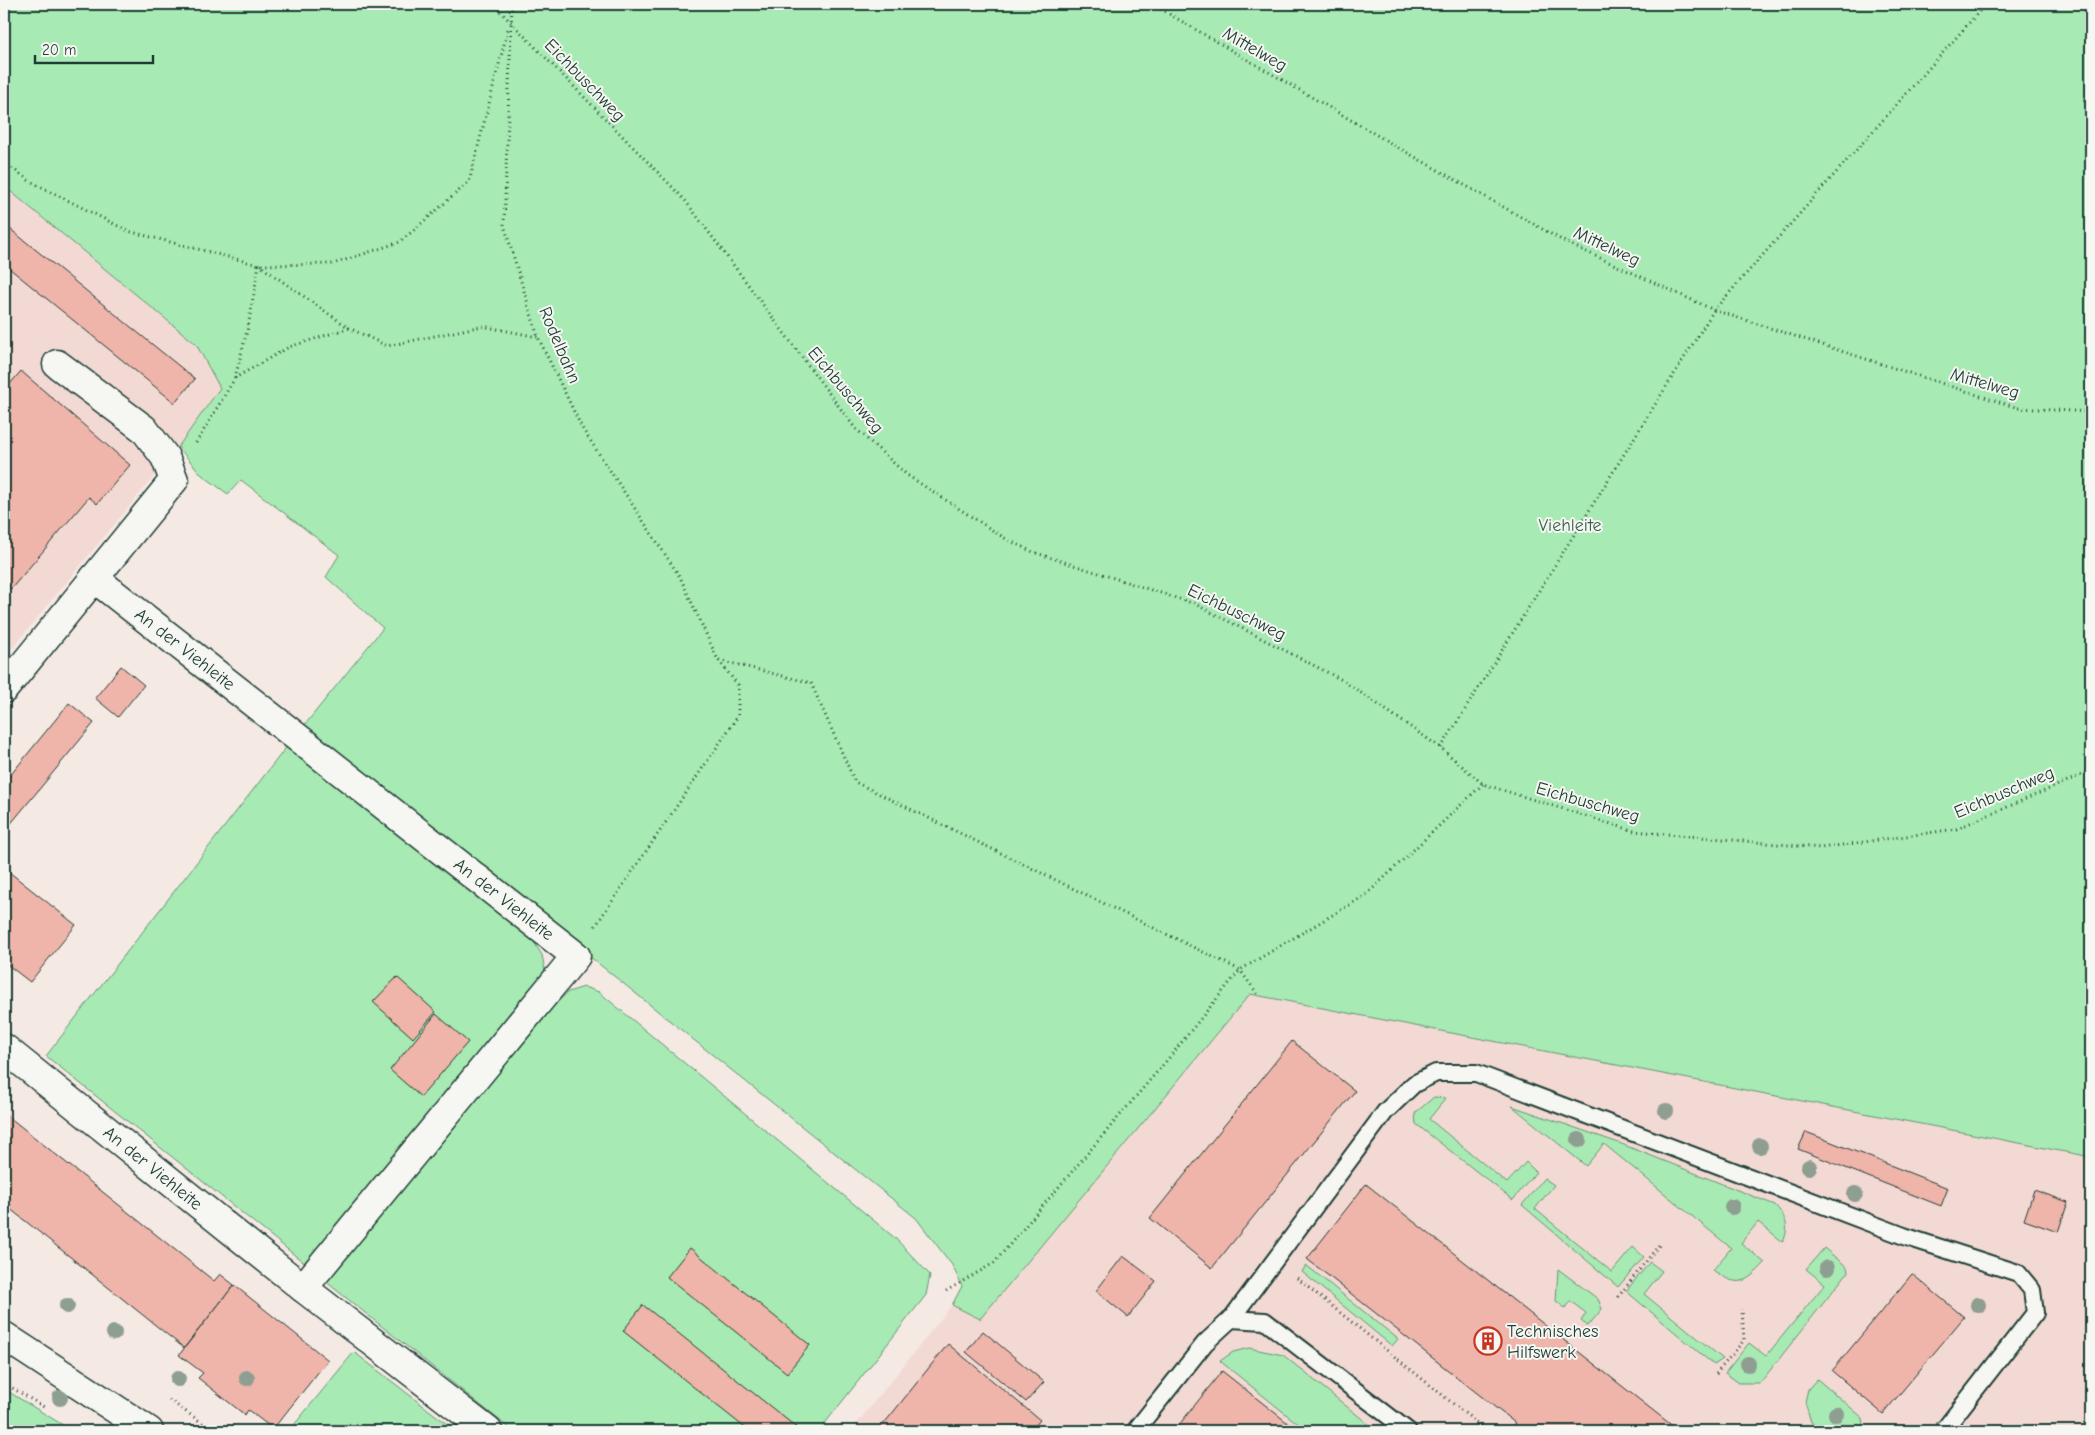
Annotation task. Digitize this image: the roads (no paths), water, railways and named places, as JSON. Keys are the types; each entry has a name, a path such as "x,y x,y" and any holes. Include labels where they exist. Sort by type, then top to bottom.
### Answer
{"street":[{"path":"4,690 174,480 165,457 144,429 57,364"},
{"name":"An der Viehleite","path":"94,578 576,956 303,1288"},
{"name":"An der Viehleite","path":"4,1048 303,1288 488,1431"},
{"path":"4,1336 149,1431"}],"lane":[{"path":"1135,1431 1205,1342 1231,1319 1385,1112 1414,1084 1436,1073 1476,1073 1904,1236 2018,1273 2032,1290 2035,1313 1943,1431"},
{"path":"1231,1319 1265,1321 1408,1431"}],"place":[{"name":"Technisches Hilfswerk","path":"1488,1341"}],"park label":[{"name":"Viehleite","path":"1570,525"}]}
